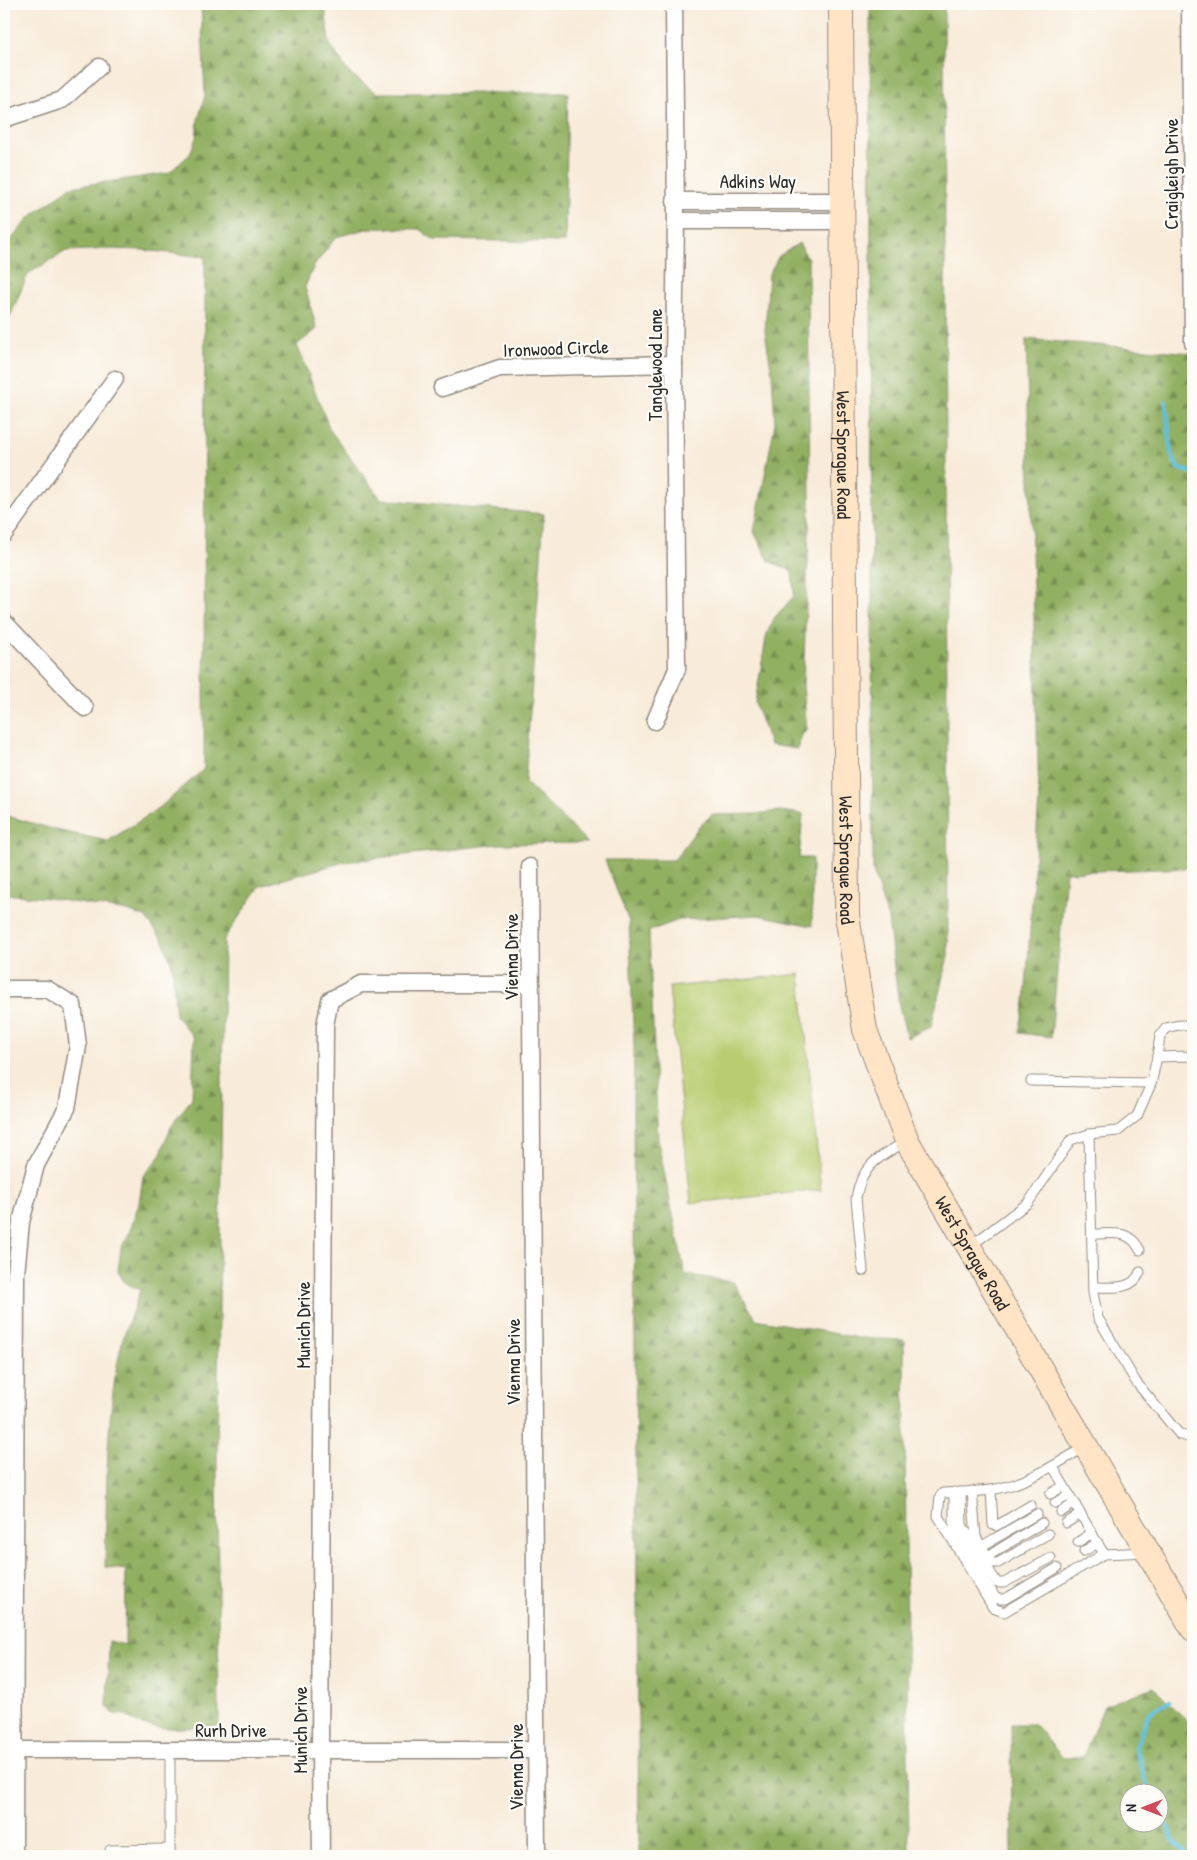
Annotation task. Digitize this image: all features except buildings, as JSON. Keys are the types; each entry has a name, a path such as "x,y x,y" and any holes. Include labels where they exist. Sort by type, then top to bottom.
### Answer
{"street":[{"name":"Tanglewood Lane","path":"655,721 677,669 674,364 676,201 674,4"},
{"name":"West Sprague Road","path":"841,4 847,915 865,1030 907,1141 1193,1629"},
{"name":"Craigleigh Drive","path":"1190,4 1193,343"},
{"path":"4,119 62,100 99,67"},
{"name":"Adkins Way","path":"676,201 842,211"},
{"path":"676,221 842,211"},
{"name":"Ironwood Circle","path":"442,388 500,368 674,364"},
{"path":"4,534 115,379"},
{"path":"4,622 85,708"},
{"name":"Vienna Drive","path":"530,867 537,1856"},
{"name":"Munich Drive","path":"321,1856 320,1750 325,1026 330,1000 361,984 531,984"},
{"path":"4,989 47,989 73,1005 78,1046 67,1108 36,1165 21,1222 16,1274 10,1517 9,1689 16,1750 14,1856"},
{"name":"Rurh Drive","path":"16,1750 536,1750"}],"lane":[{"path":"969,1247 1028,1203 1071,1140 1089,1134 1118,1131 1137,1116 1152,1083 1160,1036 1166,1028 1182,1024 1193,1029"},
{"path":"1157,1057 1193,1056"},
{"path":"1031,1081 1152,1083"},
{"path":"1089,1134 1093,1293 1098,1318 1136,1382 1180,1435 1193,1438"},
{"path":"863,1271 856,1198 858,1186 862,1176 878,1157 907,1141"},
{"path":"1092,1234 1123,1234 1134,1240 1140,1250"},
{"path":"1093,1287 1121,1287 1131,1284 1138,1279 1140,1272"},
{"path":"1086,1446 1054,1467 1014,1485 990,1490 943,1493 940,1496 938,1516 993,1608 1004,1612 1104,1554 1148,1552"},
{"path":"1054,1467 1104,1554"},
{"path":"1050,1494 1064,1486"},
{"path":"990,1490 993,1525 996,1526 1031,1505"},
{"path":"972,1491 976,1536 992,1563 998,1563 1048,1534"},
{"path":"958,1492 962,1525 997,1583 1004,1583 1052,1558"},
{"path":"958,1492 954,1526 996,1599 1005,1599 1058,1568"},
{"path":"1055,1503 1070,1495"},
{"path":"1061,1512 1075,1504"},
{"path":"982,1546 1037,1514"},
{"path":"1066,1523 1081,1514"},
{"path":"988,1556 1042,1523"},
{"path":"1078,1542 1092,1533"},
{"path":"1084,1551 1098,1543"},
{"path":"110,1856 110,1850 170,1852 170,1750"}],"green space":[{"path":"201,4 325,4 329,43 349,73 377,93 568,93 565,242 434,240 419,229 370,228 336,237 314,266 305,287 317,329 297,345 330,430 381,499 544,514 525,782 588,843 499,844 344,862 260,886 224,939 217,1463 219,1726 171,1728 139,1724 127,1716 114,1714 107,1706 109,1641 125,1645 126,1570 105,1567 107,1486 109,1431 115,1377 124,1335 140,1290 124,1282 118,1271 121,1248 128,1236 139,1203 143,1176 159,1158 171,1127 192,1098 194,1038 176,1016 172,965 162,939 145,917 127,911 48,898 4,894 4,815 60,831 108,841 158,809 204,769 205,257 143,250 66,251 28,274 4,331 4,248 30,217 71,187 169,173 190,154 196,138 198,120 205,96"},
{"path":"870,4 944,4 948,956 931,1027 907,1038 899,1006 888,919 873,871"},
{"path":"799,243 808,259 810,504 803,685 807,730 802,735 797,749 770,745 755,703 767,633 775,617 794,596 792,571 769,561 754,532 775,423 772,374 765,331 769,274 779,256"},
{"path":"1026,339 1193,353 1193,868 1066,872 1051,1037 1019,1033 1025,1002 1039,799"},
{"path":"780,811 803,814 799,858 812,858 812,926 758,915 679,920 649,931 658,1142 685,1274 733,1282 756,1319 858,1338 904,1340 909,1856 639,1856 634,1048 629,922 605,860 674,860 698,828 711,815"},
{"path":"800,974 821,1190 691,1203 669,987"},
{"path":"1154,1687 1193,1727 1193,1856 1012,1856 1011,1724 1034,1724 1063,1758 1083,1757 1104,1706"}],"waterway":[{"path":"1166,402 1171,454 1178,468 1193,473"},
{"path":"1145,1782 1136,1746 1149,1713 1169,1701"},
{"path":"1170,1832 1174,1841 1185,1853 1181,1856"}]}
